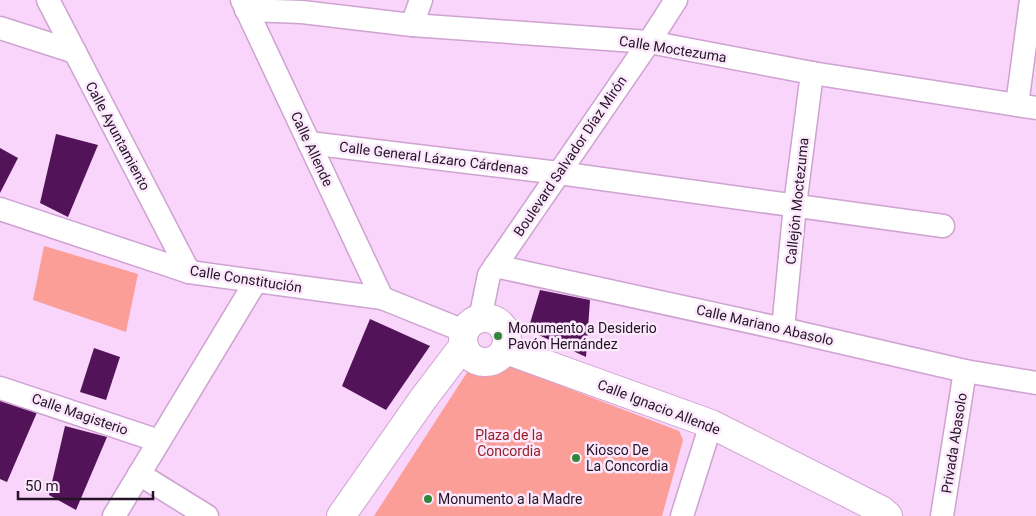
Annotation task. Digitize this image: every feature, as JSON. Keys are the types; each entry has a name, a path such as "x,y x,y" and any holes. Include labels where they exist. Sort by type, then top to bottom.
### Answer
{"main road":[{"path":"487,318 500,324 508,337 506,350 492,362 481,362 470,338 487,318"},
{"name":"Boulevard Salvador Díaz Mirón","path":"341,516 423,399 470,338"},
{"name":"Boulevard Salvador Díaz Mirón","path":"363,516 470,338"},
{"name":"Calle Ignacio Allende","path":"506,350 711,424 888,516"}],"street":[{"name":"Calle Ayuntamiento","path":"48,0 189,272"},
{"path":"412,25 421,0"},
{"name":"Boulevard Salvador Díaz Mirón","path":"470,338 489,275 676,0"},
{"path":"1027,106 1030,0"},
{"name":"Calle Moctezuma","path":"244,5 304,6 412,25 649,42 812,73 1027,106"},
{"name":"Calle Allende","path":"244,5 382,298"},
{"path":"0,28 75,52"},
{"name":"Callejón Moctezuma","path":"784,329 795,205 812,73"},
{"name":"Calle General Lázaro Cárdenas","path":"309,143 559,173"},
{"path":"559,173 943,226"},
{"name":"Calle Constitución","path":"0,209 189,272 382,298 470,338"},
{"name":"Calle Mariano Abasolo","path":"495,266 784,329 965,371 1036,383"},
{"path":"114,516 256,281"},
{"name":"Privada Abasolo","path":"942,516 965,371"},
{"name":"Calle Magisterio","path":"0,388 159,441"},
{"path":"682,516 711,424"},
{"path":"139,474 207,516"}],"green space":[{"path":"44,246 138,274 126,332 33,300"},
{"name":"Plaza de la Concordia","path":"489,360 679,431 683,440 662,516 374,516 468,371 480,361"}],"building":[{"path":"56,134 98,145 68,217 40,203"},
{"path":"0,148 18,158 0,193"},
{"path":"540,290 590,300 586,357 528,330"},
{"path":"370,319 430,346 386,410 342,386"},
{"path":"94,348 120,357 106,400 80,392"},
{"path":"0,400 38,410 7,482 0,479"},
{"path":"65,426 107,437 76,510 49,495"}],"place":[{"name":"Monumento a Desiderio Pavón Hernández","path":"498,336"},
{"name":"Kiosco De La Concordia","path":"576,458"},
{"name":"Monumento a la Madre","path":"428,499"}]}
